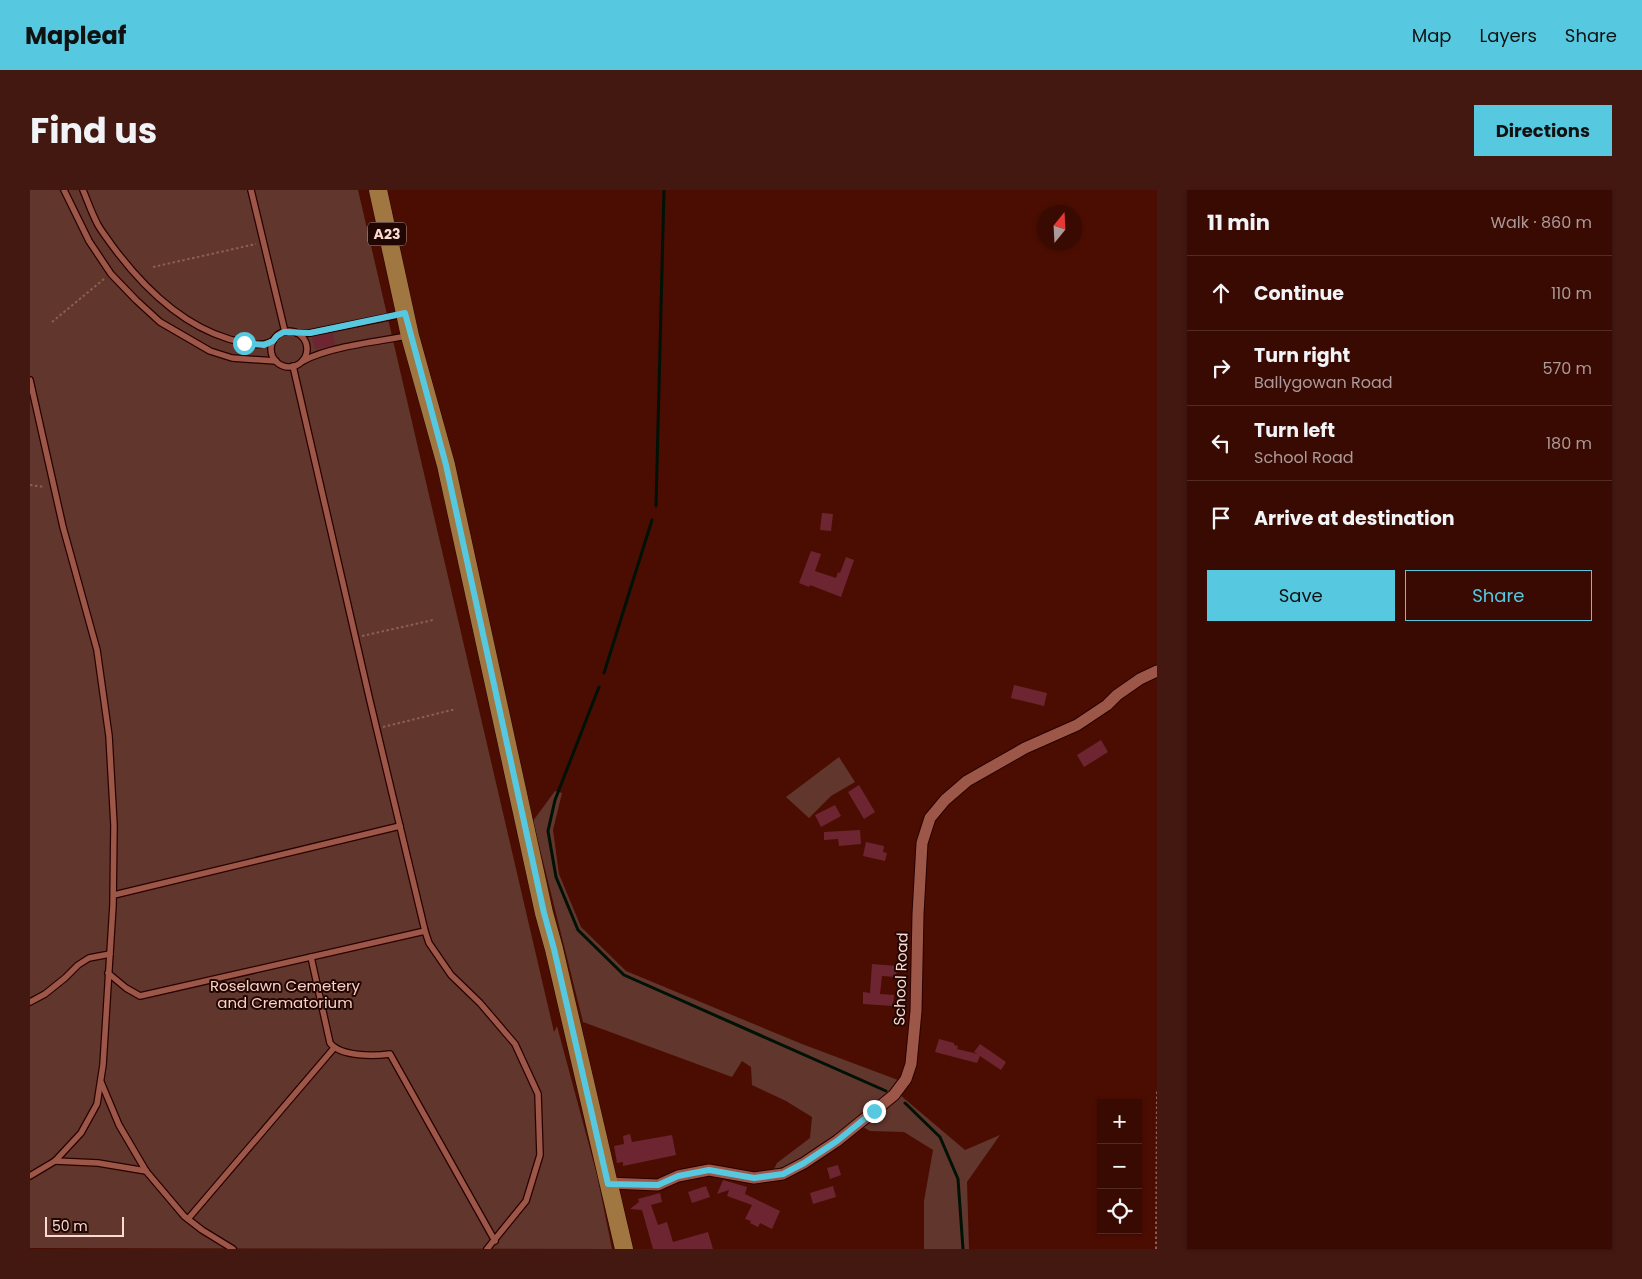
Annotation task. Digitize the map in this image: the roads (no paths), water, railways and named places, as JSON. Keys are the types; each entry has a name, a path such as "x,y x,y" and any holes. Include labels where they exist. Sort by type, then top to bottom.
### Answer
{"main road":[{"name":"A23","path":"378,190 410,336 446,465 544,913 559,968 624,1249"}],"street":[{"name":"School Road","path":"608,1184 658,1185 678,1176 709,1170 754,1178 783,1174 804,1163 837,1141 894,1095 906,1079 910,1064 916,1011 922,843 930,818 945,800 967,781 1025,748 1077,725 1107,705 1117,695 1140,679 1157,671"}],"lane":[{"path":"64,190 89,241 111,274 160,322 194,342 232,358 276,361"},
{"path":"83,190 98,225 123,261 154,295 175,312 202,329 226,338 260,345 273,341"},
{"path":"251,190 284,332"},
{"path":"405,313 310,333 284,332 273,341 272,354 276,361 289,367 315,356 340,349 410,336"},
{"path":"297,333 306,341 308,348 302,362"},
{"path":"294,366 376,729 429,943 451,975 480,1003 515,1044 538,1094 540,1155 526,1201 487,1249"},
{"path":"30,380 63,527 97,650 109,736 114,825 114,895 103,1065 97,1104 81,1133 55,1161 30,1176"},
{"path":"114,895 400,826"},
{"path":"108,974 140,996 425,931"},
{"path":"30,1002 45,994 89,958 110,954"},
{"path":"311,957 328,1037 334,1048 340,1052 375,1056 390,1054 495,1241"},
{"path":"188,1219 334,1048"},
{"path":"101,1081 119,1125 146,1171 188,1219 233,1249"},
{"path":"55,1161 98,1163 146,1171"}],"waterway":[{"path":"656,506 664,190"},
{"path":"604,673 652,520"},
{"path":"599,687 555,800 548,831 556,877 578,930 624,975 886,1091"},
{"path":"905,1103 940,1137 958,1179 963,1249"}],"park label":[{"name":"Roselawn Cemetery and Crematorium","path":"285,994"}]}
